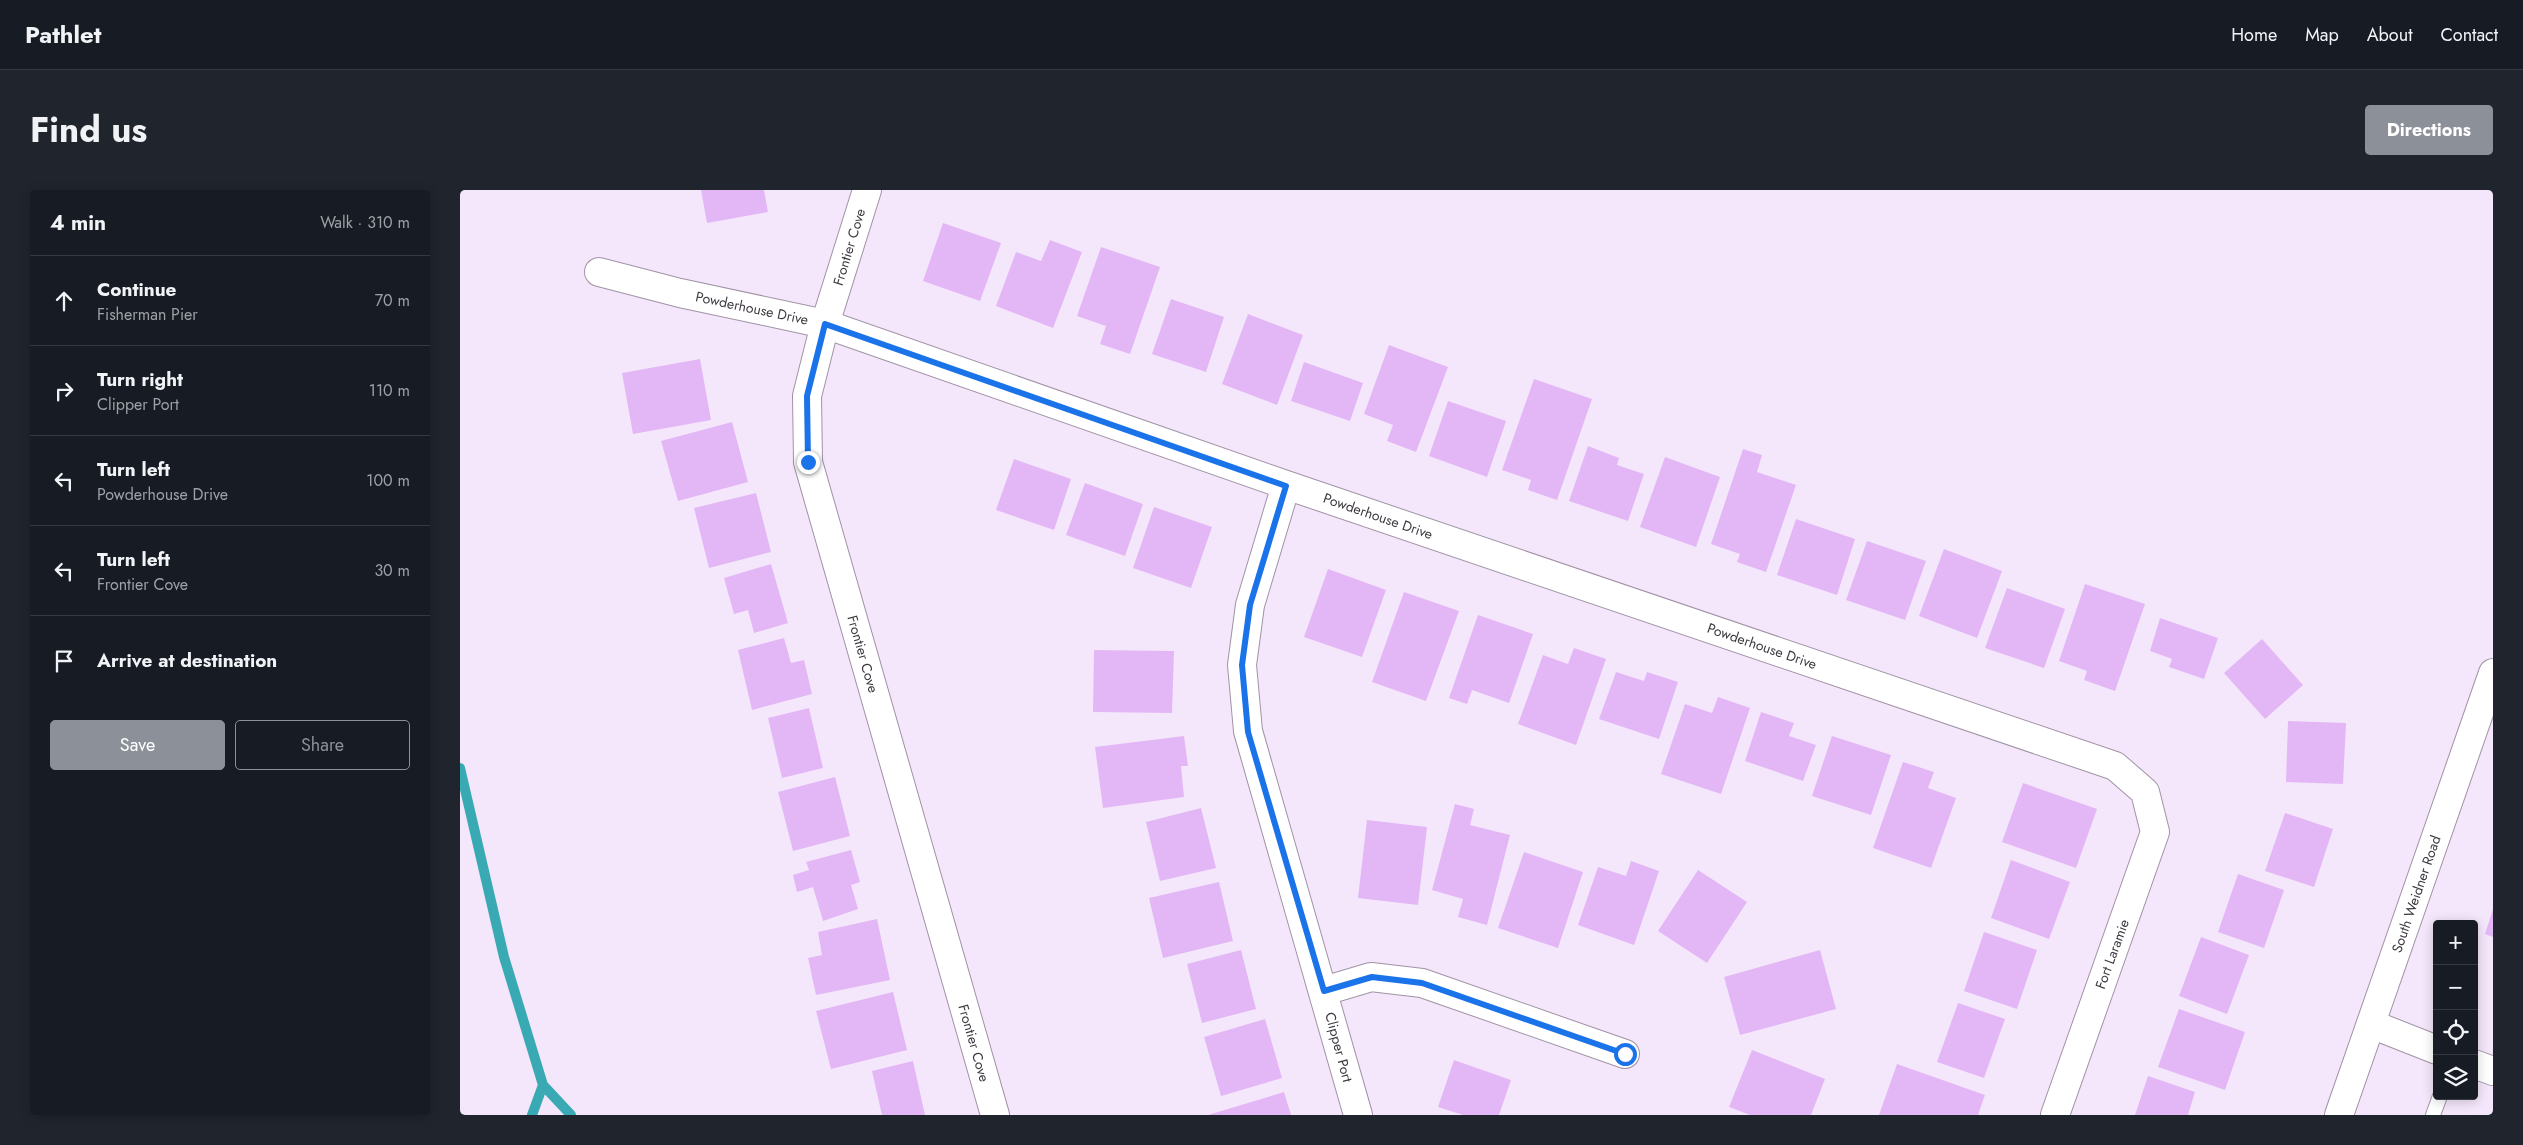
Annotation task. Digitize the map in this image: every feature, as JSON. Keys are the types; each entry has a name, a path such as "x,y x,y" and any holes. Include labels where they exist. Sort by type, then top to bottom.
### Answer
{"street":[{"name":"Frontier Cove","path":"867,190 825,324 807,396 808,462 995,1115"},
{"name":"Powderhouse Drive","path":"599,272 680,293 825,324 1286,486 2115,766 2145,792"},
{"name":"Clipper Port","path":"1286,486 1250,605 1242,665 1248,732 1324,991 1358,1115"},
{"name":"South Weidner Road","path":"2339,1115 2493,672"},
{"name":"Fort Laramie","path":"2055,1115 2156,832 2145,792"},
{"path":"1324,991 1372,977 1422,983 1625,1054"},
{"path":"2371,1024 2433,1048"},
{"path":"2478,1065 2493,1071"}],"lane":[{"path":"2433,1115 2439,1100"}],"building":[{"path":"701,190 764,190 768,212 707,223"},
{"path":"943,223 1001,243 980,301 923,281"},
{"path":"1050,240 1082,252 1053,328 996,306 1016,252 1041,261"},
{"path":"1101,247 1160,267 1130,354 1100,344 1106,326 1077,316"},
{"path":"1171,299 1224,317 1206,372 1152,354"},
{"path":"1248,314 1303,335 1277,405 1222,384"},
{"path":"1389,345 1448,367 1416,452 1387,441 1393,425 1364,414"},
{"path":"700,359 711,420 633,434 622,373"},
{"path":"1304,362 1363,383 1350,421 1291,401"},
{"path":"1534,379 1592,399 1557,500 1528,490 1531,480 1502,470"},
{"path":"1448,401 1506,421 1487,477 1429,456"},
{"path":"732,422 748,482 678,501 661,441"},
{"path":"1588,446 1619,458 1617,465 1644,474 1628,521 1569,501"},
{"path":"1743,449 1762,455 1757,472 1796,485 1766,572 1737,562 1740,554 1711,544"},
{"path":"1665,457 1720,477 1696,547 1640,527"},
{"path":"1014,459 1071,479 1054,530 996,510"},
{"path":"1085,483 1143,504 1125,556 1066,535"},
{"path":"756,493 771,552 709,568 694,508"},
{"path":"1154,507 1212,527 1191,588 1133,568"},
{"path":"1796,519 1855,539 1837,595 1777,575"},
{"path":"1867,541 1926,561 1905,620 1846,600"},
{"path":"1944,549 2002,571 1977,638 1919,616"},
{"path":"771,564 788,623 754,633 748,610 734,614 724,578"},
{"path":"1328,569 1386,590 1362,657 1304,637"},
{"path":"2085,584 2145,604 2115,691 2084,680 2087,671 2059,661"},
{"path":"2007,588 2065,609 2044,668 1985,648"},
{"path":"1404,592 1459,611 1426,701 1372,682"},
{"path":"1478,615 1533,634 1509,703 1472,690 1467,704 1449,698"},
{"path":"2160,618 2218,638 2204,679 2169,667 2172,659 2150,651"},
{"path":"784,638 791,663 804,660 812,694 752,710 738,650"},
{"path":"2262,639 2303,685 2265,719 2224,673"},
{"path":"1574,648 1606,659 1576,745 1518,724 1543,655 1568,664"},
{"path":"1094,650 1174,651 1172,713 1093,712"},
{"path":"1616,672 1644,681 1647,672 1678,682 1659,739 1599,719"},
{"path":"1718,697 1750,708 1721,794 1661,774 1685,704 1712,713"},
{"path":"809,708 823,768 782,778 768,718"},
{"path":"1761,712 1794,723 1789,736 1816,745 1803,781 1745,761"},
{"path":"2288,721 2346,723 2343,784 2286,782"},
{"path":"1184,736 1188,766 1181,766 1184,797 1103,808 1095,747"},
{"path":"1832,736 1891,755 1871,815 1812,796"},
{"path":"1903,762 1934,772 1928,788 1956,798 1931,868 1873,848"},
{"path":"835,777 850,836 793,851 778,792"},
{"path":"2023,783 2097,809 2076,868 2002,842"},
{"path":"1455,804 1474,809 1470,825 1510,835 1487,925 1458,917 1463,899 1432,890"},
{"path":"1201,808 1216,868 1160,881 1146,822"},
{"path":"2285,813 2333,829 2314,887 2265,871"},
{"path":"1367,820 1427,827 1418,905 1358,898"},
{"path":"851,850 860,882 851,885 858,909 823,921 813,887 797,892 793,875 809,870 806,862"},
{"path":"1524,852 1583,872 1558,948 1498,928"},
{"path":"2011,860 2070,882 2049,939 1991,918"},
{"path":"1631,861 1659,871 1634,945 1578,925 1598,867 1626,876"},
{"path":"1698,870 1747,902 1707,963 1658,931"},
{"path":"2238,874 2284,890 2264,948 2218,932"},
{"path":"1219,882 1233,941 1163,958 1149,898"},
{"path":"2493,909 2493,937 2485,934"},
{"path":"877,919 890,980 816,995 808,958 822,955 818,932"},
{"path":"1984,932 2037,950 2017,1009 1964,991"},
{"path":"2201,937 2249,955 2227,1014 2179,996"},
{"path":"1241,950 1256,1009 1202,1023 1187,964"},
{"path":"1820,950 1836,1009 1740,1035 1724,977"},
{"path":"893,992 907,1050 831,1069 816,1011"},
{"path":"1958,1003 2005,1019 1984,1078 1937,1062"},
{"path":"2179,1009 2245,1032 2225,1090 2158,1067"},
{"path":"1265,1019 1282,1078 1221,1096 1204,1037"},
{"path":"1752,1050 1825,1079 1811,1115 1750,1115 1729,1107"},
{"path":"1454,1060 1511,1080 1499,1115 1463,1115 1438,1107"},
{"path":"913,1061 925,1115 882,1115 872,1071"},
{"path":"1897,1064 1985,1095 1978,1115 1879,1115"},
{"path":"2148,1076 2195,1092 2188,1115 2135,1115"},
{"path":"1284,1092 1291,1115 1208,1115"}],"waterway":[{"path":"460,768 504,957 543,1085 571,1115"},
{"path":"532,1115 543,1085"}],"route":[{"path":"808,462 807,396 825,324 1286,486 1250,605 1242,665 1248,732 1324,991 1372,977 1422,983 1625,1054"}]}
